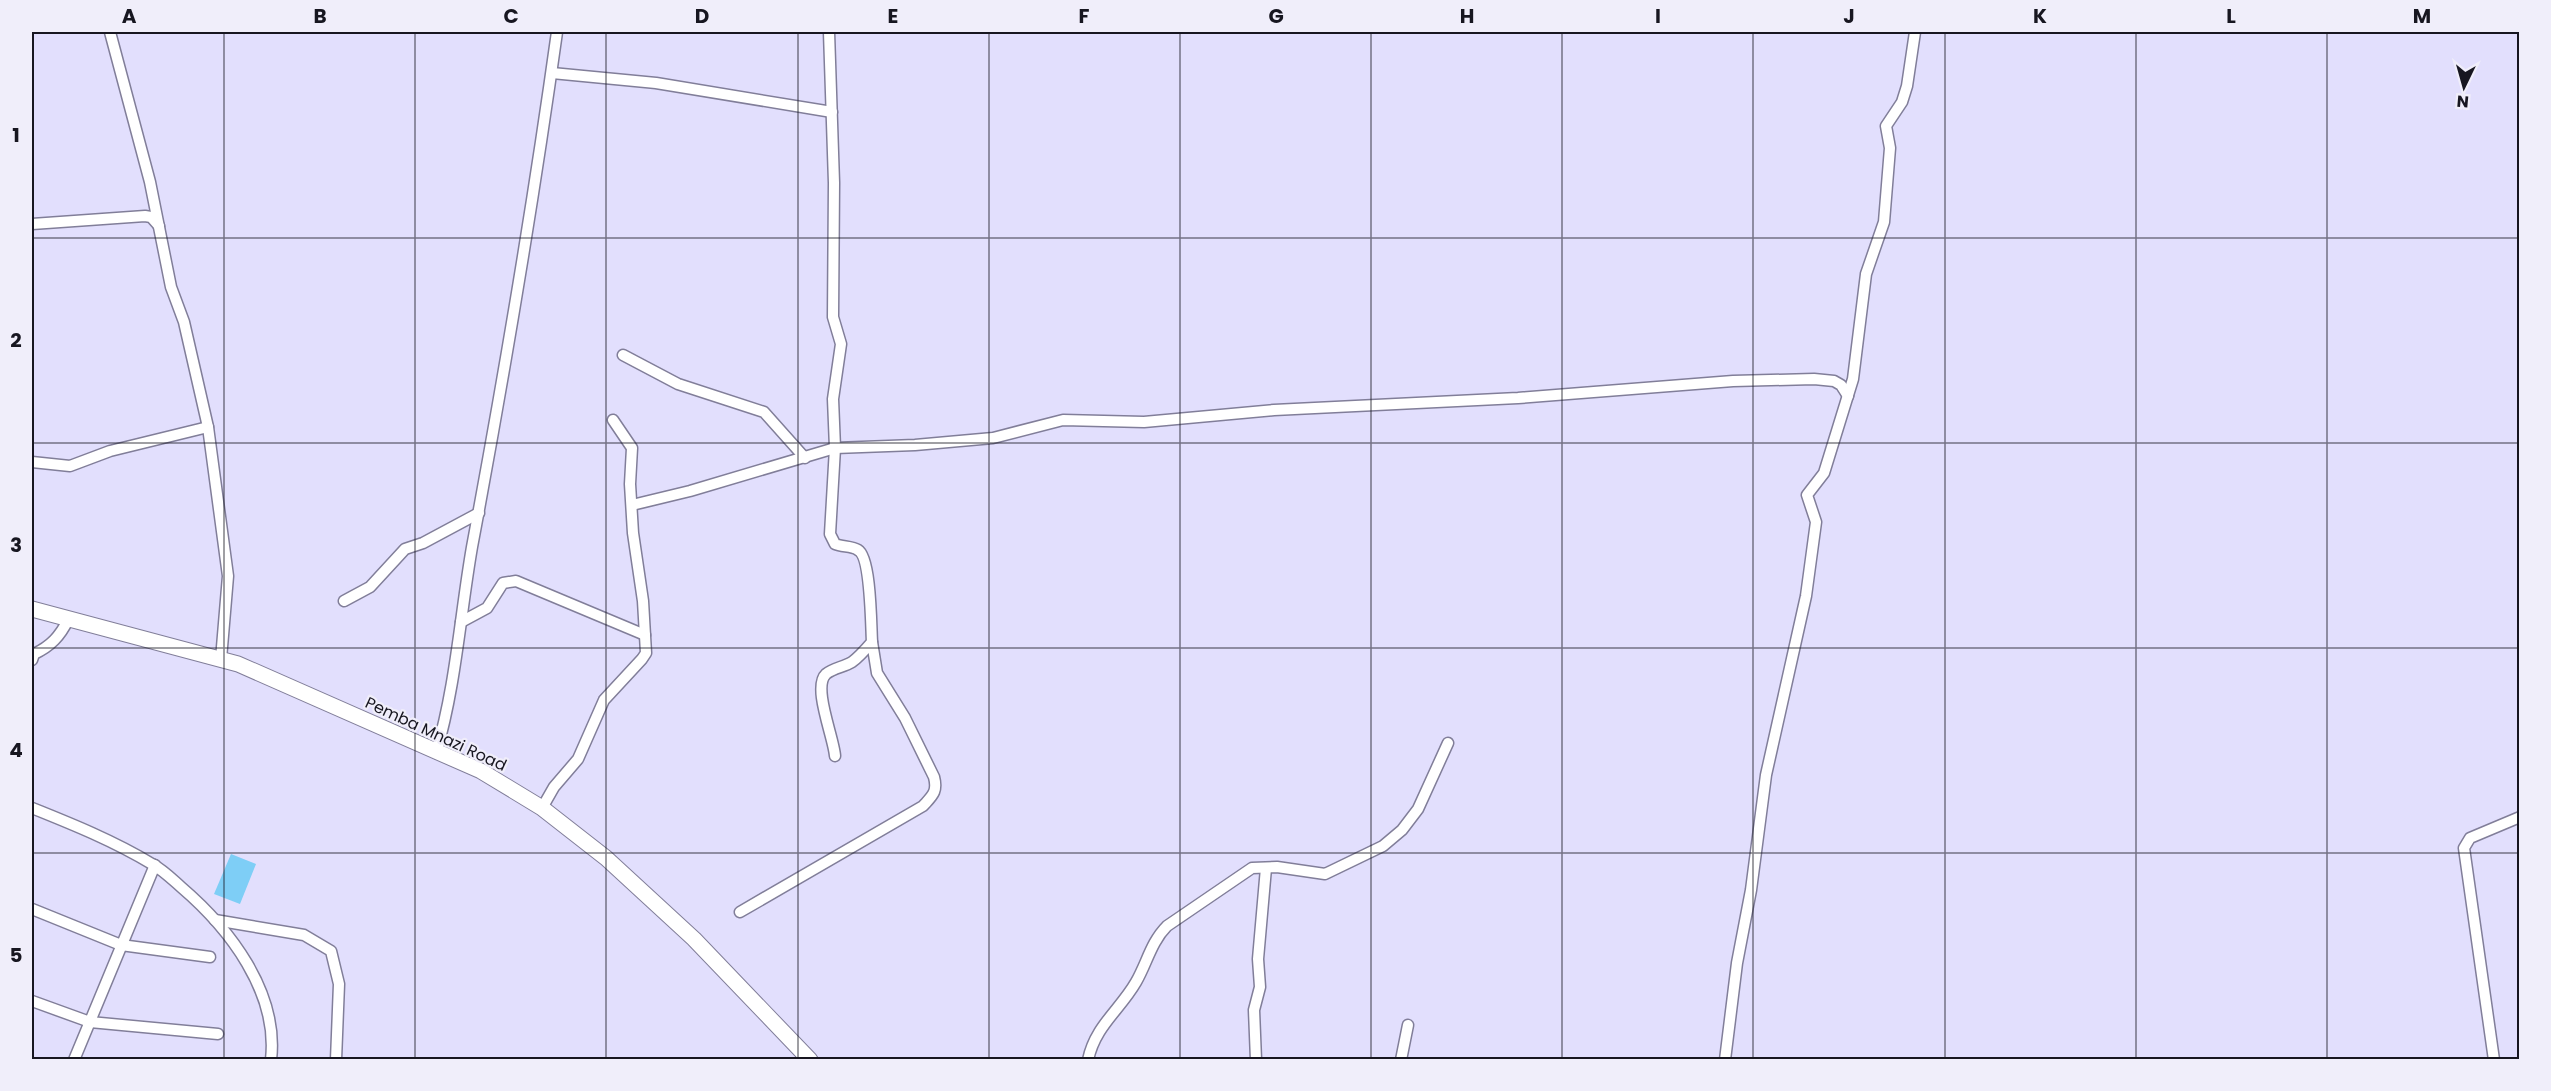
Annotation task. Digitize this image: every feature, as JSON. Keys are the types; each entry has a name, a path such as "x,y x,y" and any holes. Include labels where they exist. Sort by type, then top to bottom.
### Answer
{"main road":[{"name":"Pemba Mnazi Road","path":"32,609 237,664 481,771 542,808 606,858 694,939 810,1059"}],"street":[{"path":"110,32 161,227 171,287 184,322 208,427 228,576 220,659"},
{"path":"436,753 445,722 557,32"},
{"path":"740,912 923,806 935,793 937,787 904,718 875,668 866,560 858,550 835,544 830,534 835,448 833,399 841,344 834,317 829,32"},
{"path":"1725,1059 1737,963 1751,890 1766,775 1806,596 1816,522 1807,495 1824,472 1856,364 1869,260 1884,222 1890,157 1886,126 1902,102 1908,86 1915,32"},
{"path":"552,73 656,83 832,112"},
{"path":"32,224 145,216 151,217 161,227"},
{"path":"623,355 678,384 764,412 805,458"},
{"path":"632,505 690,491 835,448 915,445 993,438 1063,420 1144,422 1274,410 1518,398 1733,381 1826,380 1841,385 1848,396"},
{"path":"542,808 554,787 578,759 604,700 646,652 632,505 632,448 613,420"},
{"path":"32,462 70,466 110,452 208,427"},
{"path":"344,601 370,586 405,549 423,543 479,513"},
{"path":"461,622 487,608 503,583 516,581 645,635"},
{"path":"32,655 46,648 60,634 68,620"},
{"path":"835,756 822,694 824,678 827,673 852,662 872,642"},
{"path":"1088,1059 1100,1026 1127,995 1161,932 1252,868 1325,874 1383,846 1402,830 1418,809 1448,743"},
{"path":"32,808 89,832 155,865 215,920 244,957 263,997 268,1018 271,1059"},
{"path":"2494,1059 2464,848 2470,838 2520,817"},
{"path":"74,1059 155,865"},
{"path":"1256,1059 1254,1010 1260,987 1258,959 1266,868"},
{"path":"32,909 121,945 210,957"},
{"path":"215,920 304,935 331,951 339,984 336,1059"},
{"path":"32,1001 90,1022 218,1034"},
{"path":"1401,1059 1408,1025"}],"water":[{"path":"231,854 256,864 240,904 214,894"}]}
